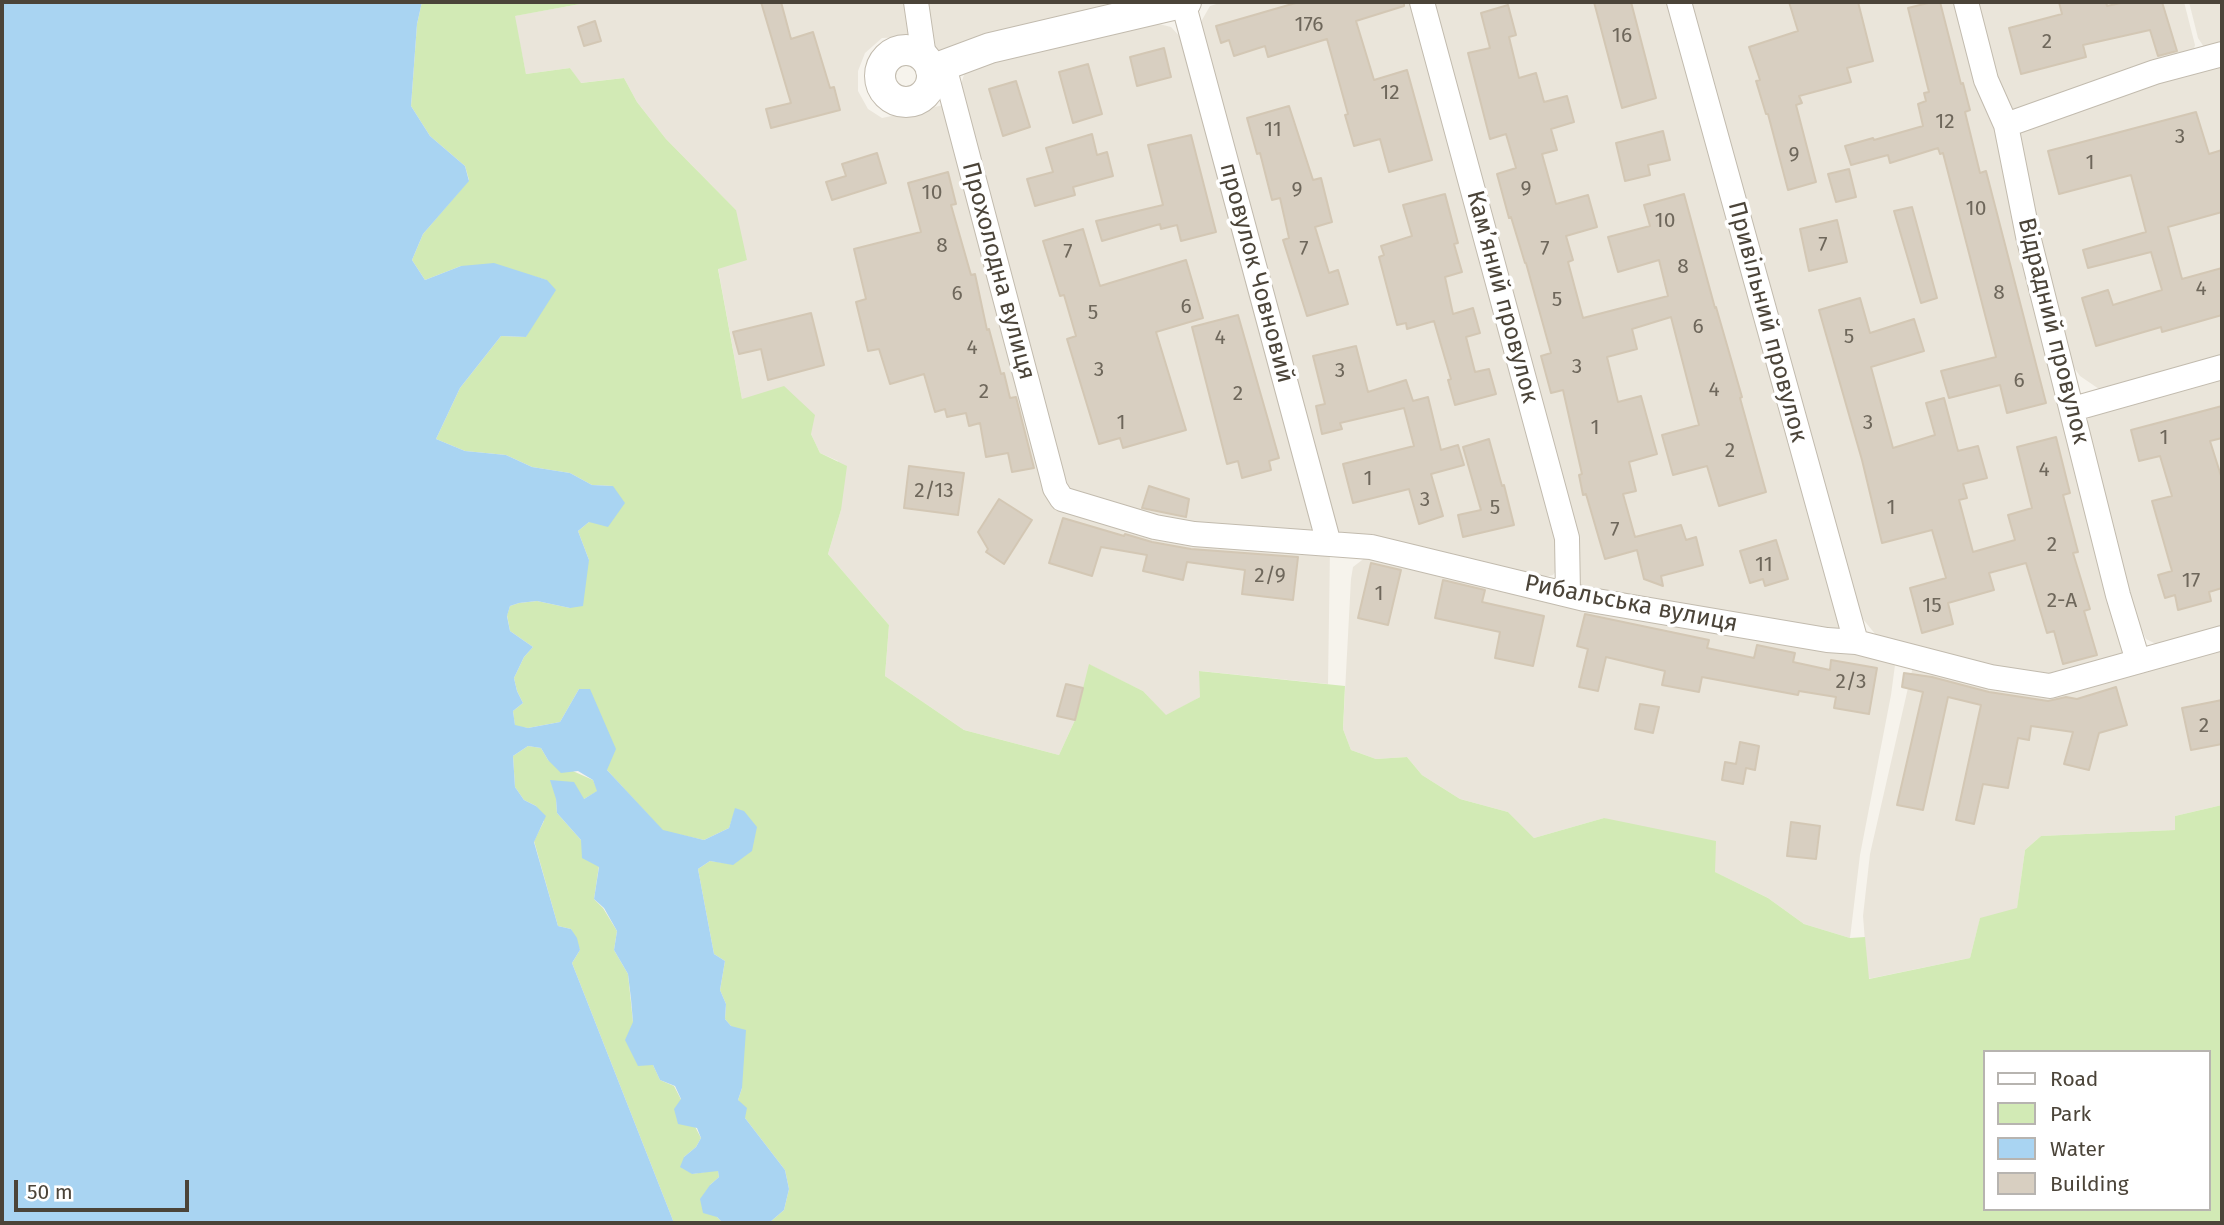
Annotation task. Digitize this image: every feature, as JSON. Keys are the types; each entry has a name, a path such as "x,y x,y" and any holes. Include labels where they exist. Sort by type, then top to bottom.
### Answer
{"street":[{"name":"Прохолодна вулиця","path":"916,2 1052,475"},
{"path":"933,64 1184,2"},
{"name":"провулок Човновий","path":"1184,2 1329,544"},
{"name":"Камʼяний провулок","path":"1422,2 1567,538 1568,594"},
{"name":"Привільний провулок","path":"1679,2 1856,642"},
{"name":"Відрадний провулок","path":"1966,2 1986,80 2006,125 2028,236 2118,595 2138,661"},
{"path":"2006,125 2155,72 2222,54"},
{"path":"2073,409 2222,368"},
{"name":"Рибальська вулиця","path":"1052,475 1055,488 1062,499 1155,527 1194,534 1371,547 1585,599 1814,638 1856,642 1991,677 2050,686 2222,638"}],"shaded area":[{"path":"591,2 911,2 917,41 901,37 882,38 865,53 858,71 858,91 868,109 882,118 944,105 1051,502 1330,548 1328,684 1200,671 1200,697 1166,716 1143,691 1090,665 1075,720 1059,755 964,730 885,676 889,625 828,554 841,510 838,461 820,453 811,434 742,399 718,268 736,210 666,139 637,102 624,78 580,83 570,68 526,74 514,16"},
{"path":"921,2 1140,2 944,55 930,48"},
{"path":"1223,2 1415,2 1561,564 1553,575 1540,578 1332,529 1200,35 1202,20 1210,6"},
{"path":"1428,2 1670,2 1841,623 1838,630 1588,593 1577,579"},
{"path":"1687,2 1961,2 2002,127 2123,647 2123,657 2049,683 1876,635 1862,618"},
{"path":"1972,2 2184,2 2195,45 2193,53 2013,113 2005,106"},
{"path":"2189,2 2222,2 2222,48 2204,47 2198,38"},
{"path":"1147,21 1171,27 1184,41 1313,524 1310,532 1195,532 1077,498 1068,485 1049,433 960,88 965,71 994,53"},
{"path":"2222,60 2222,362 2099,389 2080,376 2069,361 2014,141 2022,123"},
{"path":"2222,372 2222,631 2158,645 2146,639 2126,595 2085,438 2088,419 2098,406"},
{"path":"1366,557 1882,656 1895,665 1860,855 1850,938 1804,924 1768,898 1604,818 1534,838 1508,812 1460,799 1422,775 1407,757 1376,759 1351,750 1343,729 1351,579 1353,567"},
{"path":"2222,643 2222,805 2175,816 2176,830 2041,836 2025,850 2017,909 1980,919 1970,958 1868,979 1863,916 1870,854 1913,666 2051,690"}],"green space":[{"path":"422,2 591,2 515,16 526,74 570,68 581,83 624,78 637,102 666,139 736,210 747,260 718,269 742,399 784,386 815,415 811,434 820,453 847,466 841,510 828,554 889,625 885,676 964,730 1059,755 1075,720 1089,664 1143,691 1166,715 1200,697 1199,671 1345,686 1343,729 1351,750 1376,759 1407,757 1422,775 1460,799 1508,812 1534,838 1604,818 1716,841 1715,872 1768,898 1804,924 1850,938 1865,937 1869,979 1970,958 1980,918 2017,908 2025,850 2041,836 2175,830 2175,816 2222,805 2222,1223 769,1223 784,1210 789,1189 785,1170 745,1118 738,1100 742,1088 731,1026 725,1019 726,1004 720,990 725,961 714,954 698,869 710,861 733,864 736,808 729,828 704,840 663,831 607,770 579,689 560,722 528,728 515,726 513,711 523,703 514,678 524,657 533,647 510,631 507,615 510,606 537,601 570,608 589,560 578,531 589,522 613,486 592,485 570,473 532,467 506,455 465,451 436,439 460,388 501,336 526,337 546,280 526,274 461,266 425,280 412,260 423,234 469,180 465,166 430,136 411,106 417,24"},
{"path":"528,746 541,748 548,760 593,780 598,791 584,799 556,799 557,813 599,866 594,899 617,931 614,950 628,974 633,1022 660,1080 674,1086 701,1138 696,1147 684,1157 692,1174 718,1170 719,1177 710,1185 717,1217 723,1223 674,1223 572,963 580,950 571,929 558,926 534,841 544,821 536,806 524,800 515,787 513,756"}],"water":[{"path":"2,2 422,2 417,24 411,106 430,136 465,166 469,181 423,234 412,260 425,280 461,266 494,263 547,280 556,290 526,337 501,336 460,388 436,439 465,451 506,455 532,467 570,473 592,485 613,486 625,503 608,527 589,522 578,531 589,560 583,606 570,608 537,601 510,606 507,616 510,631 533,647 524,657 514,678 523,703 513,711 515,725 528,728 560,722 579,689 590,689 616,749 607,770 663,830 704,840 729,828 735,808 744,811 757,827 752,851 733,865 710,861 698,869 714,954 725,961 720,990 726,1004 725,1019 731,1026 746,1030 742,1088 738,1100 747,1108 745,1118 785,1170 789,1189 784,1210 769,1223 723,1223 717,1217 703,1213 700,1199 719,1177 718,1171 692,1174 680,1167 684,1157 696,1147 701,1138 697,1128 678,1124 674,1109 681,1099 675,1086 660,1080 653,1065 638,1066 625,1040 633,1022 628,974 614,950 617,931 604,908 594,899 599,867 582,858 581,840 557,813 550,780 574,782 584,799 597,791 593,780 578,771 561,773 541,748 528,746 513,756 515,787 524,800 536,806 546,816 534,842 558,926 571,929 577,938 580,950 572,963 674,1223 2,1223"}],"building":[{"path":"761,2 781,2 791,39 813,32 830,88 834,87 840,110 771,128 766,109 791,103"},
{"path":"1299,2 1404,2 1404,6 1356,21 1374,80 1407,70 1432,160 1389,172 1380,139 1354,146 1327,39 1268,57 1265,46 1234,56 1229,40 1221,43 1216,26"},
{"path":"1594,2 1631,2 1656,98 1622,108"},
{"path":"1789,2 1858,2 1873,61 1847,68 1851,82 1799,96 1802,103 1796,105 1816,182 1788,190 1768,114 1756,81 1760,80 1749,47 1798,31"},
{"path":"1940,2 1970,110 1965,112 1980,173 1986,171 2046,403 2007,413 2000,385 1949,398 1941,371 1996,357 1943,153 1940,154 1938,148 1890,163 1888,155 1851,165 1845,146 1923,126 1918,104 1926,101 1924,93 1929,92 1908,8"},
{"path":"2059,2 2106,2 2107,6 2125,2 2162,2 2177,51 2158,56 2150,30 2083,45 2086,57 2021,74 2009,28 2062,14"},
{"path":"1508,5 1516,35 1509,37 1519,78 1536,73 1544,102 1567,96 1574,122 1551,129 1557,150 1542,154 1556,204 1588,195 1597,227 1566,236 1573,260 1568,262 1583,318 1668,296 1659,260 1618,272 1608,237 1650,226 1644,205 1684,194 1742,397 1740,398 1766,492 1719,506 1707,466 1673,475 1662,435 1699,425 1671,317 1632,329 1637,349 1607,357 1618,402 1641,396 1657,454 1629,462 1636,491 1623,494 1635,537 1681,525 1686,540 1696,537 1703,565 1661,576 1663,586 1644,579 1637,550 1605,559 1586,494 1583,495 1579,475 1582,474 1563,390 1551,393 1541,356 1551,353 1497,174 1516,168 1506,134 1490,139 1468,53 1490,48 1481,13"},
{"path":"595,21 601,41 584,46 578,27"},
{"path":"1164,48 1171,77 1137,86 1130,57"},
{"path":"1088,64 1102,114 1073,123 1059,72"},
{"path":"1016,81 1030,127 1003,136 989,89"},
{"path":"1289,106 1313,180 1321,178 1332,222 1315,227 1329,273 1338,270 1348,304 1307,316 1283,240 1289,238 1280,198 1272,200 1260,153 1257,154 1247,118"},
{"path":"2196,112 2209,154 2222,150 2222,212 2168,227 2182,279 2222,268 2222,315 2162,332 2161,327 2096,346 2082,298 2108,290 2113,305 2162,290 2151,252 2088,268 2083,250 2146,232 2131,175 2059,194 2048,151"},
{"path":"1663,131 1670,160 1648,165 1650,175 1625,181 1616,143"},
{"path":"1092,134 1097,155 1107,152 1113,176 1073,187 1075,195 1035,206 1027,179 1053,172 1046,148"},
{"path":"1191,135 1216,232 1181,241 1177,225 1161,229 1160,224 1102,241 1096,221 1163,205 1148,145"},
{"path":"877,153 886,183 832,200 826,182 846,176 842,164"},
{"path":"1849,169 1856,197 1836,202 1828,174"},
{"path":"948,172 956,204 951,205 971,275 975,274 987,330 989,329 1001,374 1004,373 1010,398 1016,397 1034,468 1012,472 1008,453 986,457 980,423 969,426 966,413 947,417 945,409 935,412 924,374 890,384 879,349 868,351 856,302 866,299 854,249 921,232 908,183"},
{"path":"1445,194 1458,243 1454,244 1462,272 1445,277 1453,314 1473,308 1480,333 1466,337 1475,372 1489,369 1496,394 1455,405 1448,380 1451,379 1434,321 1407,329 1406,323 1397,325 1379,257 1384,255 1381,246 1412,236 1403,205"},
{"path":"1912,207 1937,298 1921,303 1894,211"},
{"path":"1837,220 1847,262 1809,271 1800,229"},
{"path":"1083,229 1100,286 1186,260 1203,318 1156,332 1186,430 1123,448 1120,438 1099,444 1067,339 1076,336 1064,295 1060,296 1043,241"},
{"path":"1860,298 1870,333 1914,319 1924,351 1871,367 1893,448 1935,435 1926,403 1944,398 1958,451 1978,446 1987,478 1963,484 1967,498 1959,500 1973,552 2015,540 2008,515 2032,508 2017,447 2056,437 2070,493 2063,495 2078,552 2073,553 2090,609 2084,611 2097,655 2063,664 2054,631 2047,633 2026,563 1989,573 1994,590 1948,603 1953,624 1922,633 1910,588 1946,578 1932,530 1882,543 1862,460 1819,310"},
{"path":"811,313 824,365 768,380 761,349 739,354 733,332"},
{"path":"1238,315 1279,458 1269,461 1271,470 1242,478 1238,461 1227,464 1192,327"},
{"path":"1356,346 1368,392 1406,380 1413,401 1428,397 1441,450 1458,445 1464,465 1431,474 1443,516 1419,524 1409,489 1353,503 1343,464 1414,446 1404,408 1340,423 1342,429 1322,434 1316,406 1325,404 1313,356"},
{"path":"2222,406 2222,438 2210,441 2222,479 2222,588 2209,592 2211,601 2178,610 2175,595 2165,598 2158,575 2172,571 2152,501 2172,496 2160,456 2139,461 2131,430"},
{"path":"1489,439 1514,525 1463,537 1458,515 1481,510 1463,447"},
{"path":"909,466 964,473 958,515 904,508"},
{"path":"1149,486 1189,499 1186,517 1142,508"},
{"path":"999,499 1032,520 1004,564 986,552 988,549 978,532"},
{"path":"1063,518 1124,536 1125,534 1191,549 1298,557 1293,600 1242,594 1245,570 1187,562 1183,580 1143,571 1147,555 1101,547 1092,576 1049,563"},
{"path":"1776,540 1788,579 1765,586 1763,579 1750,583 1740,551"},
{"path":"1371,563 1401,570 1388,625 1358,618"},
{"path":"1443,580 1485,590 1482,602 1544,616 1533,666 1495,658 1500,632 1435,618"},
{"path":"1585,614 1709,640 1707,648 1754,658 1757,645 1795,653 1793,662 1830,670 1831,660 1877,668 1869,714 1834,708 1836,697 1799,691 1798,695 1702,677 1699,692 1662,685 1665,671 1606,657 1598,691 1579,687 1588,649 1577,646"},
{"path":"1904,673 1932,677 1989,692 2048,701 2066,697 2077,699 2116,687 2127,725 2099,733 2089,770 2064,764 2073,732 2031,726 2029,740 2018,738 2008,788 1983,784 1974,824 1956,820 1981,705 1948,697 1923,810 1897,805 1923,692 1902,687"},
{"path":"1066,684 1083,688 1075,720 1057,716"},
{"path":"2222,700 2222,744 2191,750 2182,708"},
{"path":"1640,704 1659,707 1653,733 1635,729"},
{"path":"1740,742 1759,746 1755,770 1746,768 1743,784 1722,780 1725,762 1736,764"},
{"path":"1791,822 1820,826 1816,859 1787,856"}]}
